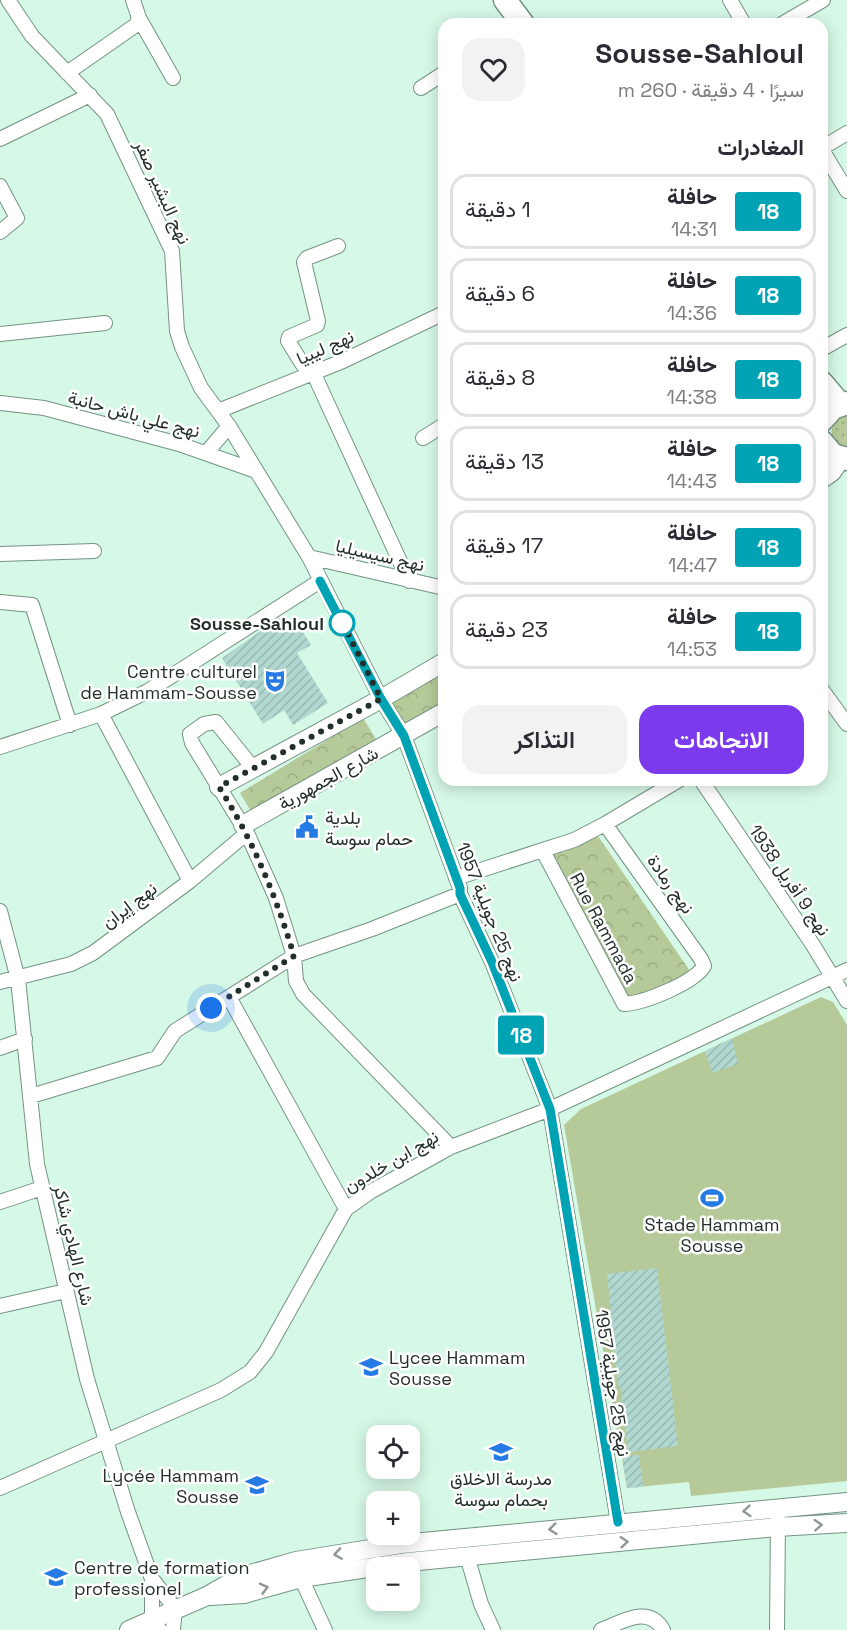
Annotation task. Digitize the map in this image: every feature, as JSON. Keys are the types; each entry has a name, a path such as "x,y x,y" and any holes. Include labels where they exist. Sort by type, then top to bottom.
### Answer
{"main road":[{"path":"505,0 518,18"},
{"path":"828,389 844,404 833,408 828,413"},
{"path":"828,450 844,459"}],"street":[{"name":"نهج البشير صفر","path":"8,0 21,24 107,114 170,244 175,265 179,339 201,388 229,426 309,557 320,581"},
{"path":"133,0 139,18 174,78"},
{"path":"730,0 740,18"},
{"path":"792,18 823,0"},
{"path":"67,73 136,25 139,18"},
{"path":"421,88 438,77"},
{"path":"0,138 90,95"},
{"path":"828,145 847,133"},
{"path":"828,159 847,191"},
{"path":"0,186 17,218 0,232"},
{"path":"338,246 307,258 304,262 318,321 317,325 289,337 288,341 303,365 313,372 409,581"},
{"name":"نهج ليبيا","path":"218,411 438,316"},
{"path":"0,334 105,323"},
{"path":"828,346 847,335"},
{"name":"نهج علي باش حانبة","path":"0,403 44,408 207,452 256,471"},
{"path":"207,452 229,426"},
{"path":"423,438 438,429"},
{"path":"828,475 844,459"},
{"path":"0,554 94,551"},
{"name":"نهج سيسيليا","path":"309,557 438,587"},
{"path":"0,747 100,714 163,682 320,581"},
{"name":"نهج 25 جويلية 1957","path":"320,581 381,699 404,736 460,894 492,962 550,1109 618,1522"},
{"path":"0,602 32,605 70,725"},
{"path":"219,787 438,666"},
{"path":"828,698 847,724"},
{"path":"100,714 190,881"},
{"name":"شارع الجمهورية","path":"245,829 438,716"},
{"path":"253,768 216,722 210,721 199,726 189,737 245,829 276,898 294,956 296,981 303,994 451,1147"},
{"path":"456,878 543,851 606,824 669,786"},
{"name":"نهج 9 أفريل 1938","path":"706,786 807,935 831,978 847,1000"},
{"name":"نهج رمادة","path":"606,824 662,901 704,966"},
{"name":"نهج إيران","path":"0,982 70,964 93,953 190,881 245,829"},
{"name":"Rue Rammada","path":"543,851 624,1004 660,993 694,978 704,966"},
{"path":"31,1096 157,1058 174,1031 294,956 372,929 460,894"},
{"name":"شارع الهادي شاكر","path":"0,910 18,979 34,1141 42,1188 87,1379 108,1441 128,1512 152,1579 156,1625"},
{"name":"نهج ابن خلدون","path":"0,1488 221,1390 250,1372 266,1352 346,1209 370,1192 451,1147 550,1109 847,970"},
{"path":"229,997 346,1209"},
{"path":"0,1048 25,1039"},
{"path":"0,1203 42,1188"},
{"path":"0,1306 66,1291"},
{"path":"129,1630 156,1625 176,1608 207,1596 240,1577 296,1561 401,1544 847,1502"},
{"path":"777,1630 778,1508"},
{"path":"207,1596 244,1594 301,1578 408,1562 777,1527 847,1523"},
{"path":"467,1556 481,1604 493,1630"},
{"path":"301,1578 325,1630"},
{"name":"شارع الهادي شاكر","path":"152,1579 176,1608"},
{"path":"173,1630 176,1608"},
{"path":"601,1630 643,1616 655,1619 663,1630"}],"green space":[{"path":"847,414 847,448 835,441 832,431 836,421"},
{"path":"438,671 438,706 403,726 389,700"},
{"path":"363,718 379,744 255,818 240,793"},
{"path":"598,836 696,980 632,1008 549,852 564,852"},
{"name":"Stade Hammam Sousse","path":"821,997 833,1002 847,1025 847,1481 691,1496 689,1482 627,1488 564,1125 581,1109"}],"building":[{"name":"Centre culturel de Hammam-Sousse","path":"279,618 284,627 295,620 311,645 297,653 328,703 293,725 284,710 263,724 222,658"},
{"path":"732,1038 738,1064 712,1073 705,1051"},
{"path":"657,1268 678,1446 628,1452 620,1386 618,1386 607,1274"},
{"path":"639,1455 643,1487 627,1488 622,1456"}],"bus line":[{"name":"18","path":"320,581 381,699 404,736 460,888 460,894 492,962 550,1109 618,1522"}],"place":[{"name":"Sousse-Sahloul","path":"342,623"},
{"name":"Centre culturel de Hammam-Sousse","path":"275,681"},
{"name":"بلدية حمام سوسة","path":"307,827"},
{"name":"Stade Hammam Sousse","path":"712,1198"},
{"name":"Lycee Hammam Sousse","path":"371,1367"},
{"name":"مدرسة الاخلاق بحمام سوسة","path":"501,1452"},
{"name":"Lycée Hammam Sousse","path":"257,1485"},
{"name":"Centre de formation professionel","path":"56,1577"}],"route":[{"path":"211,1008 294,956 276,898 257,854 243,825 219,787 381,699 341,620 342,623"}]}
